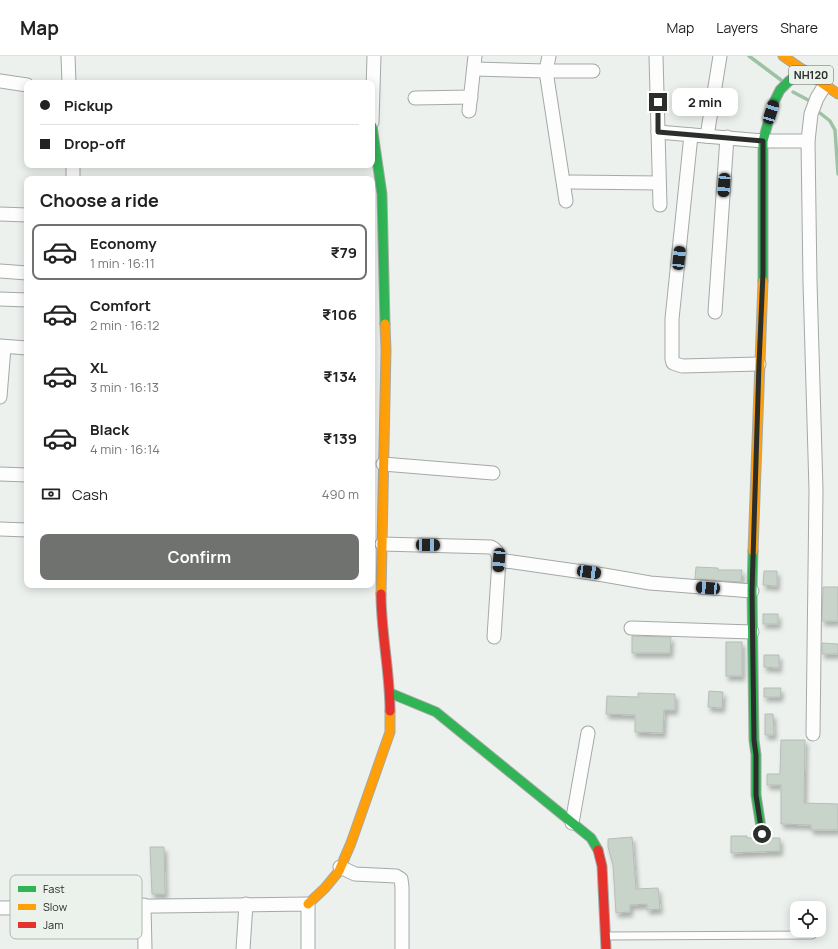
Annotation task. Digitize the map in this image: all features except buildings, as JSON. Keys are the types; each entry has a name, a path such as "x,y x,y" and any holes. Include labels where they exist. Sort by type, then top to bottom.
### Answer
{"main road":[{"name":"NH120","path":"788,57 838,94"},
{"path":"762,834 756,795 752,591 763,273 763,141 773,104 780,90 804,70"},
{"path":"308,904 325,888 340,868 351,843 390,732 390,693 381,610 386,350 382,194 375,146"},
{"path":"390,693 436,712 591,838 598,851 602,866 606,949"}],"street":[{"path":"68,56 69,80"},
{"path":"373,80 374,56"},
{"path":"549,56 546,71 566,201"},
{"path":"656,56 660,205"},
{"path":"707,136 720,56"},
{"path":"469,111 474,62 546,71 593,71"},
{"path":"0,81 24,85"},
{"path":"813,734 816,490 810,282 808,141 811,114 817,98 825,85"},
{"path":"415,98 471,96"},
{"path":"658,132 763,141 808,141"},
{"path":"691,135 672,319 673,364 682,366 759,364"},
{"path":"716,312 727,138"},
{"path":"571,182 659,183"},
{"path":"0,214 24,215"},
{"path":"0,272 24,273"},
{"path":"0,299 24,300"},
{"path":"0,397 2,346 24,348"},
{"path":"384,464 493,473"},
{"path":"0,474 24,476"},
{"path":"0,529 24,530"},
{"path":"382,544 491,547 497,551 499,560 494,637"},
{"path":"499,560 650,583 752,591"},
{"path":"631,628 752,632"},
{"path":"572,823 588,733"},
{"path":"340,868 355,874 396,876 401,880 402,949"},
{"path":"243,949 246,904"},
{"path":"145,949 144,905 308,904 308,949"},
{"path":"0,908 10,908"}],"lane":[{"path":"606,936 790,936"}],"waterway":[{"path":"749,56 781,80"},
{"path":"793,92 810,101"},
{"path":"820,113 830,121 835,130 838,174"}],"traffic: fast":[{"path":"763,281 763,141 773,104 780,90 804,70"},
{"path":"375,146 382,194 385,324"},
{"path":"753,551 752,591 754,740 756,755 756,795 762,834"},
{"path":"390,693 436,712 591,838 598,850"}],"traffic: slow":[{"path":"783,56 838,94"},
{"path":"753,551 763,281"},
{"path":"381,594 386,350 385,324"},
{"path":"308,904 325,888 339,871 351,843 390,732 390,711"}],"traffic: jam":[{"path":"381,594 382,623 389,682 390,711"},
{"path":"598,850 602,866 606,949"}],"route":[{"path":"658,102 658,132 763,141 763,273 754,492 752,591 756,795 762,834"}]}
